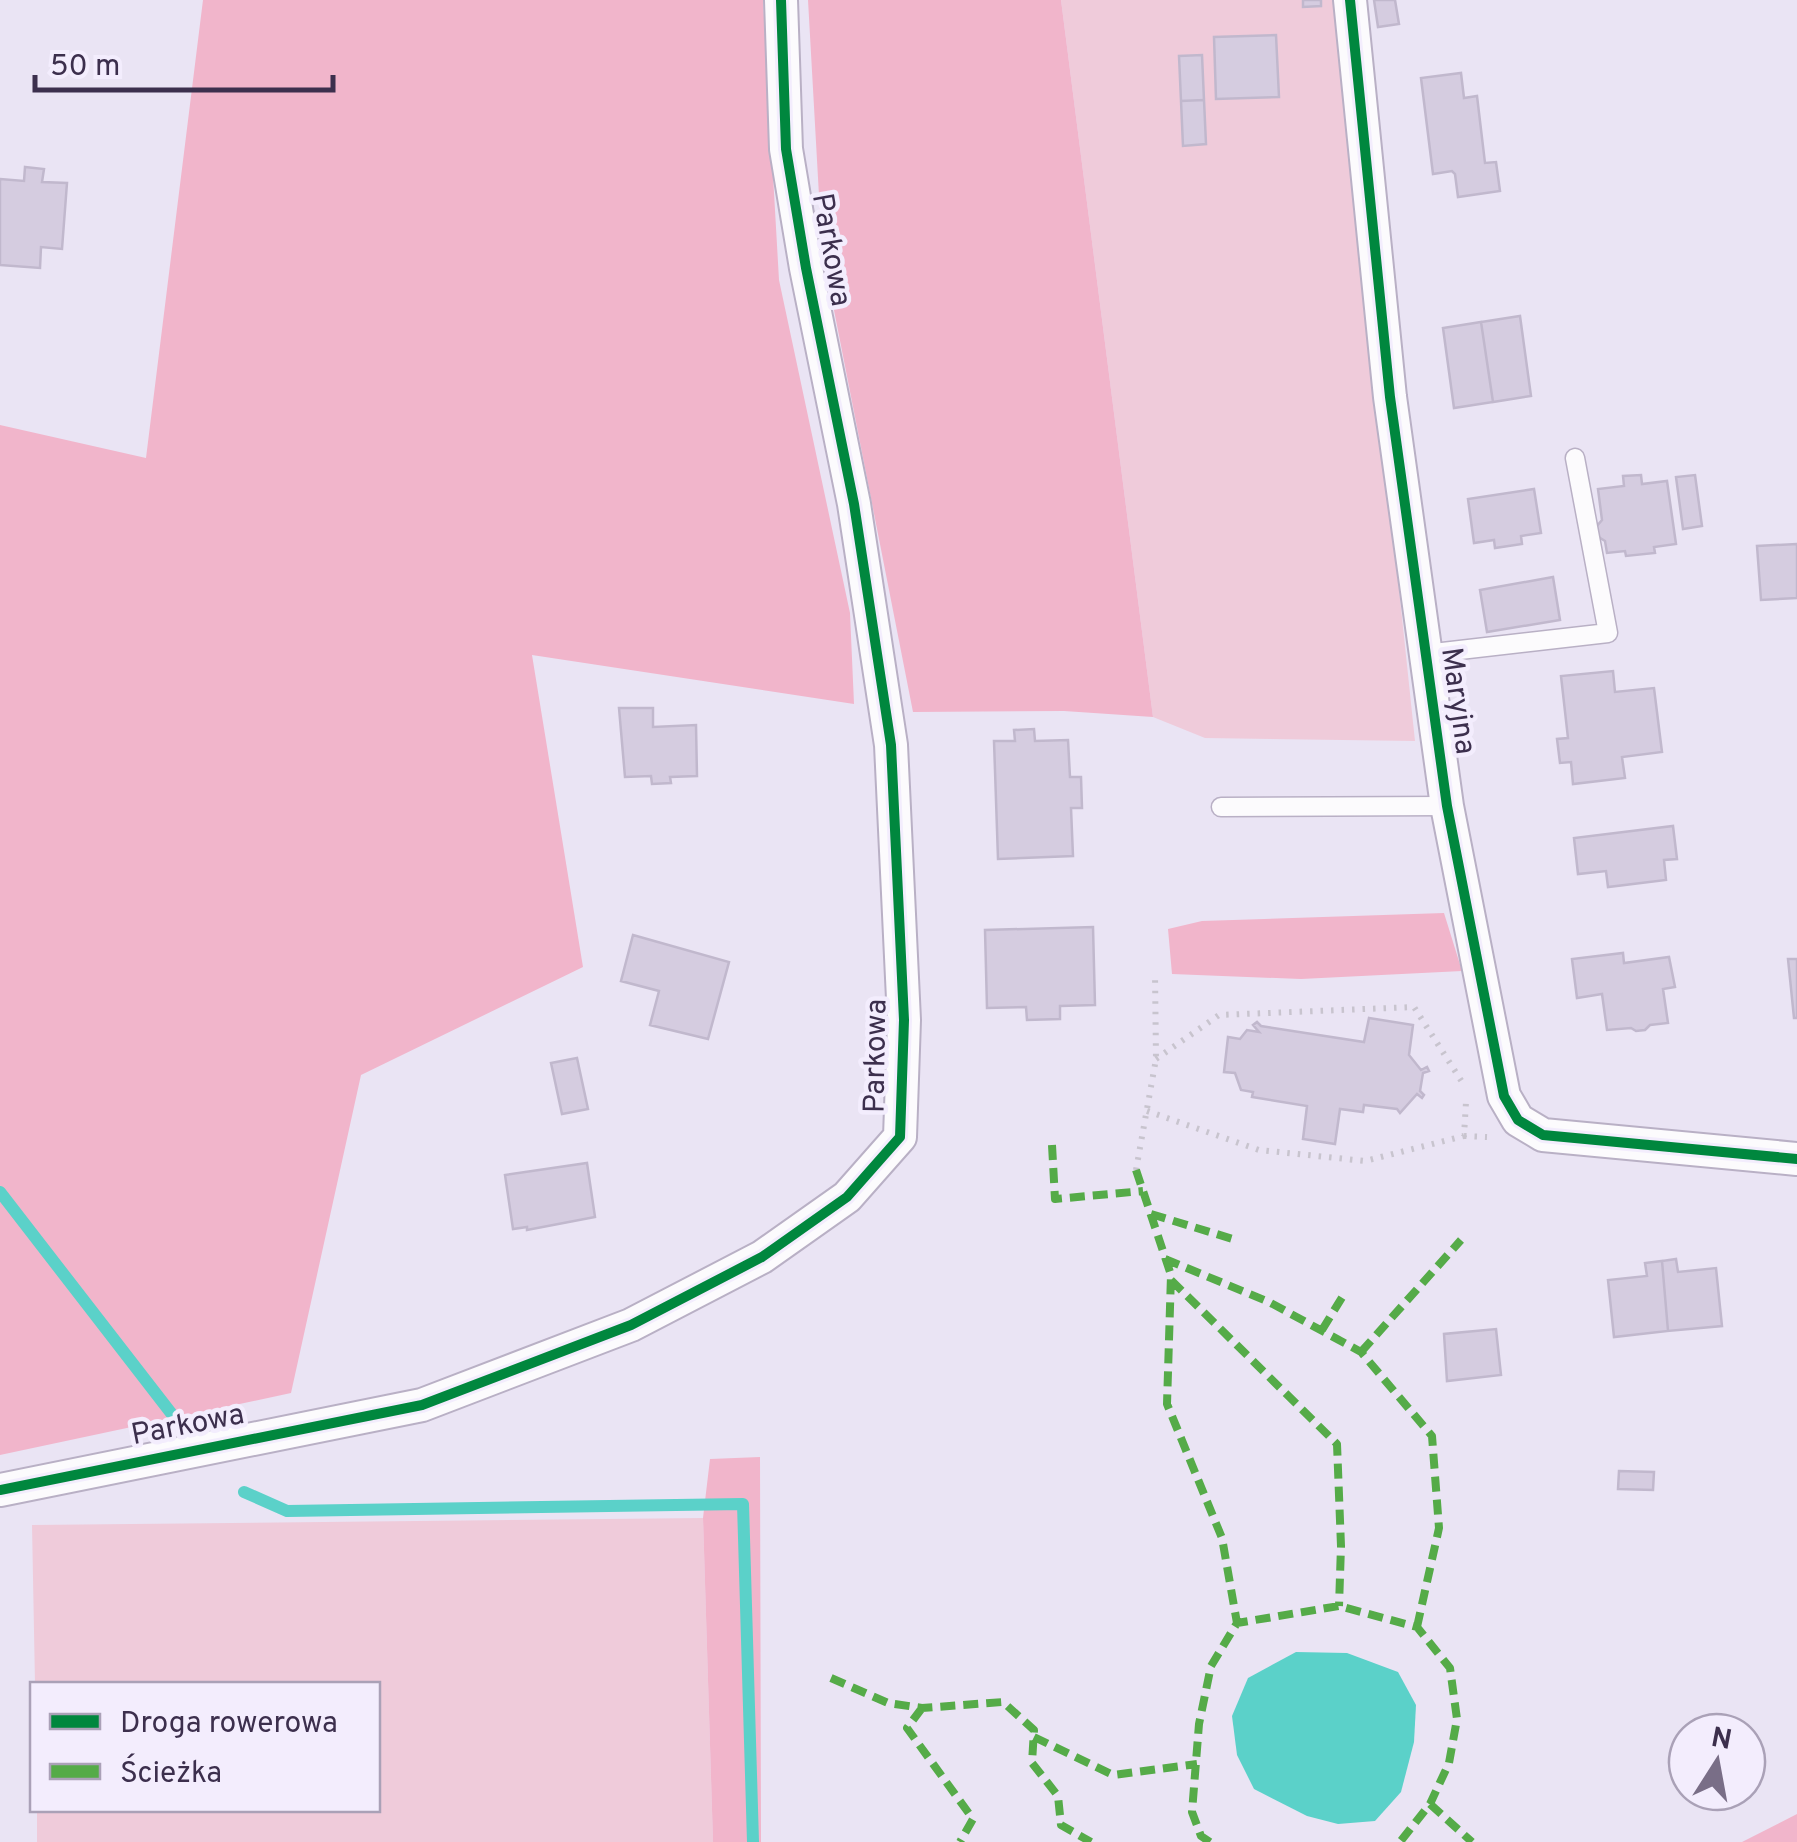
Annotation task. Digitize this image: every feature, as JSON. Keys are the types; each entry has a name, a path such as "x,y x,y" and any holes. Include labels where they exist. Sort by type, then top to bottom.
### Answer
{"street":[{"name":"Parkowa","path":"0,1490 422,1404 631,1326 762,1257 847,1198 900,1138 904,1003 891,745 863,560 786,149 782,0"},
{"name":"Maryjna","path":"1350,0 1390,397 1446,806 1504,1096 1518,1120 1543,1134 1797,1159"}],"lane":[{"path":"1426,654 1608,633 1575,458"},
{"path":"1221,806 1446,806"}],"path":[{"path":"1136,1170 1156,1058 1156,973"},
{"path":"1156,1058 1219,1015 1414,1007 1466,1090 1464,1136"},
{"path":"1147,1111 1259,1150 1365,1162 1464,1136 1491,1137"}],"shaded area":[{"path":"203,0 763,0 779,280 850,613 854,704 532,655 583,967 361,1075 291,1393 0,1455 0,425 146,458"},
{"path":"808,0 1061,0 1153,717 1064,711 913,712 822,249"},
{"path":"1061,0 1337,0 1415,741 1205,738 1153,717"},
{"path":"1444,913 1462,971 1301,979 1172,974 1168,929 1202,921"},
{"path":"760,1457 761,1842 713,1842 703,1518 710,1459"},
{"path":"703,1518 713,1842 37,1842 37,1812 380,1812 380,1682 35,1682 32,1525"},
{"path":"1296,1652 1347,1653 1398,1672 1416,1705 1414,1742 1401,1792 1375,1821 1338,1824 1307,1816 1254,1789 1237,1755 1232,1716 1248,1678"},
{"path":"1797,1814 1797,1842 1742,1842"}],"building":[{"path":"1303,0 1321,0 1321,6 1303,7"},
{"path":"1374,0 1395,0 1399,24 1378,27"},
{"path":"1276,35 1279,97 1216,99 1214,37"},
{"path":"1202,55 1204,100 1181,101 1179,56"},
{"path":"1461,73 1464,98 1477,96 1485,163 1496,162 1500,191 1458,197 1452,171 1433,174 1421,78"},
{"path":"1204,100 1206,144 1183,146 1181,101"},
{"path":"25,167 44,169 42,182 67,183 62,249 41,247 40,268 0,265 0,179 24,181"},
{"path":"1520,316 1531,396 1493,402 1481,322"},
{"path":"1481,322 1493,402 1454,408 1443,328"},
{"path":"1641,475 1642,484 1667,481 1676,544 1654,547 1655,553 1607,553 1605,541 1597,536 1596,527 1602,520 1598,489 1624,486 1623,476"},
{"path":"1695,475 1702,526 1683,529 1676,477"},
{"path":"1534,489 1541,533 1521,536 1522,544 1495,548 1494,540 1474,543 1468,499"},
{"path":"1797,544 1797,598 1761,600 1757,546"},
{"path":"1553,577 1560,620 1487,632 1480,590"},
{"path":"1613,671 1615,692 1654,688 1662,752 1622,757 1625,778 1573,784 1571,762 1560,763 1557,739 1568,738 1561,676"},
{"path":"619,708 653,708 653,727 696,725 697,776 670,777 671,783 652,784 651,776 625,777"},
{"path":"1034,729 1035,741 1068,740 1070,777 1081,777 1082,808 1071,808 1073,856 998,859 994,741 1015,741 1014,730"},
{"path":"1673,826 1677,859 1664,860 1666,880 1608,887 1606,871 1578,874 1574,838"},
{"path":"1093,927 1095,1005 1060,1006 1060,1019 1027,1020 1026,1007 987,1008 985,930"},
{"path":"633,935 729,962 708,1039 650,1025 659,991 621,981"},
{"path":"1623,953 1624,963 1669,957 1675,987 1663,989 1668,1023 1650,1025 1645,1030 1607,1030 1602,994 1577,998 1572,959"},
{"path":"1788,959 1797,959 1797,1018 1794,1018"},
{"path":"1369,1018 1413,1025 1409,1055 1421,1070 1427,1067 1429,1071 1423,1073 1420,1091 1424,1095 1422,1098 1417,1094 1400,1113 1397,1109 1364,1105 1363,1112 1340,1109 1335,1144 1303,1139 1307,1106 1252,1097 1253,1092 1241,1090 1235,1073 1224,1072 1228,1037 1240,1039 1247,1030 1259,1032 1253,1025 1257,1022 1261,1026 1364,1042"},
{"path":"577,1058 588,1109 562,1114 551,1063"},
{"path":"587,1163 595,1217 527,1230 513,1229 505,1175"},
{"path":"1676,1259 1678,1272 1716,1268 1722,1326 1668,1331 1662,1261"},
{"path":"1662,1261 1668,1331 1614,1337 1608,1280 1647,1276 1645,1263"},
{"path":"1496,1329 1501,1375 1447,1381 1444,1334"},
{"path":"1619,1471 1654,1472 1653,1490 1618,1489"}],"waterway":[{"path":"0,1192 171,1413"},
{"path":"244,1492 287,1511 743,1504 753,1842"}],"marked path":[{"path":"1052,1145 1055,1199 1143,1191"},
{"path":"1136,1170 1171,1275 1167,1404 1222,1538 1237,1623"},
{"path":"1151,1214 1236,1240"},
{"path":"1361,1352 1461,1240"},
{"path":"1165,1259 1269,1302 1361,1352 1432,1436 1439,1528 1417,1627"},
{"path":"1171,1280 1337,1444 1339,1606"},
{"path":"1322,1330 1346,1291"},
{"path":"1210,1842 1201,1836 1192,1812 1199,1724 1211,1666 1237,1623 1339,1606 1417,1627 1450,1668 1457,1719 1449,1763 1430,1804 1400,1842"},
{"path":"831,1678 888,1703 922,1708 1003,1702 1034,1730 1032,1763 1058,1796 1061,1825 1091,1842"},
{"path":"922,1708 907,1728 973,1819 960,1842"},
{"path":"1034,1737 1113,1775 1197,1764"},
{"path":"1430,1804 1472,1842"}],"cycle path":[{"path":"0,1490 422,1405 631,1325 762,1257 847,1197 900,1137 904,1020 891,745 854,504 786,149 781,0"},
{"path":"1350,0 1390,397 1447,806 1504,1096 1518,1120 1543,1135 1797,1159"}]}
